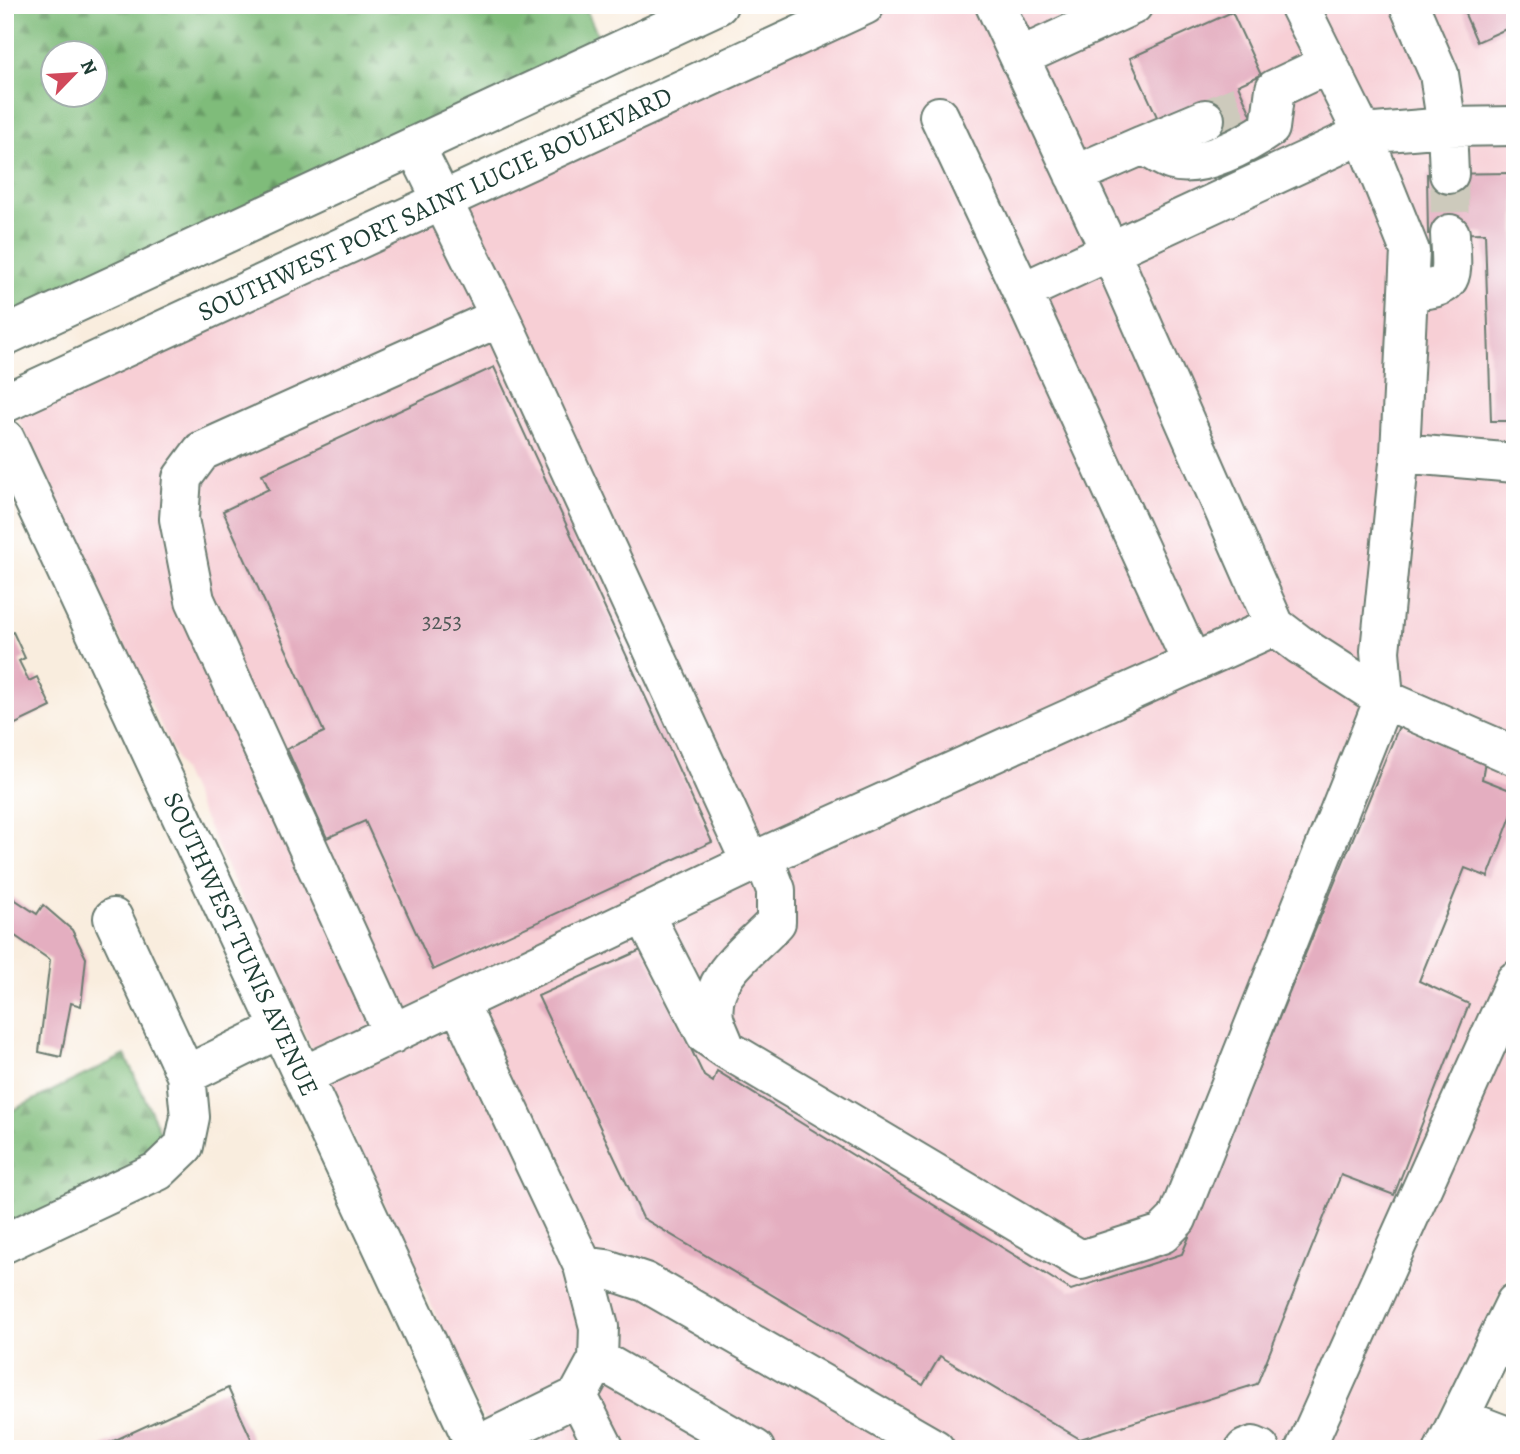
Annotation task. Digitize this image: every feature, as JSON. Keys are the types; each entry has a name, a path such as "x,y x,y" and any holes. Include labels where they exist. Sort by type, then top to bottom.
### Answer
{"main road":[{"path":"5,336 718,5"},
{"name":"SOUTHWEST PORT SAINT LUCIE BOULEVARD","path":"5,403 865,5"},
{"path":"995,5 1110,251 1275,626 1300,646 1384,699 1515,756"},
{"path":"1020,57 1133,5"},
{"path":"645,914 706,1035 1081,1260 1162,1234 1177,1219 1384,699 1380,651 1400,453 1410,251 1363,134 1299,5"},
{"path":"1409,5 1438,74 1447,127 1449,174"},
{"path":"1143,145 1173,161 1198,161 1248,144 1270,128 1260,96 1328,64"},
{"path":"939,116 1192,663"},
{"path":"1074,175 1205,119"},
{"path":"1022,292 1363,134 1447,127 1515,126"},
{"path":"415,146 500,317 757,860 776,890 776,922 760,940 739,956 716,989 715,1017 726,1049"},
{"path":"1409,291 1436,289 1447,282 1451,273 1450,234"},
{"path":"393,1034 195,600 179,519 182,478 202,451 500,317"},
{"name":"SOUTHWEST TUNIS AVENUE","path":"5,439 476,1448"},
{"path":"1400,453 1515,463"},
{"path":"303,1076 757,860 1275,626"},
{"path":"5,1243 158,1171 184,1146 190,1117 186,1075 113,918"},
{"path":"1305,1449 1515,981"},
{"path":"458,1004 583,1266 599,1327 598,1359 578,1396 476,1448"},
{"path":"186,1075 281,1028"},
{"path":"583,1266 606,1269 645,1282 935,1449"},
{"path":"1515,1303 1452,1433 1515,1439"},
{"path":"598,1359 755,1449"},
{"path":"578,1396 605,1449"},
{"path":"1245,1449 1253,1446 1260,1449"}],"shaded area":[{"path":"837,5 1515,5 1515,1262 1424,1449 498,1449 7,395"}],"green space":[{"path":"5,5 584,5 611,64 5,347"},
{"path":"125,1055 178,1171 5,1251 5,1114"}],"building":[{"path":"1461,5 1515,5 1515,25 1477,42"},
{"path":"1232,12 1261,75 1238,85 1257,128 1217,146 1197,102 1158,119 1130,58"},
{"path":"1515,173 1515,421 1491,421 1485,233 1428,234 1427,174"},
{"path":"494,367 712,842 433,970 365,821 327,838 287,749 324,732 223,511 269,489 262,474"},
{"path":"13,632 25,658 19,661 29,681 37,677 51,707 5,729 5,636"},
{"path":"1399,726 1485,761 1482,779 1515,792 1515,806 1488,877 1465,868 1419,981 1469,1004 1394,1195 1341,1175 1257,1384 1080,1439 940,1356 923,1385 643,1218 538,996 643,949 704,1076 713,1082 717,1071 1071,1290 1182,1254"},
{"path":"5,893 37,914 43,905 72,930 86,958 81,1006 71,1003 61,1057 39,1052 50,960 5,929"},
{"path":"228,1388 256,1449 96,1449"}],"tunnel":[{"path":"1205,119 1246,102"},
{"path":"1449,174 1450,234"}]}
